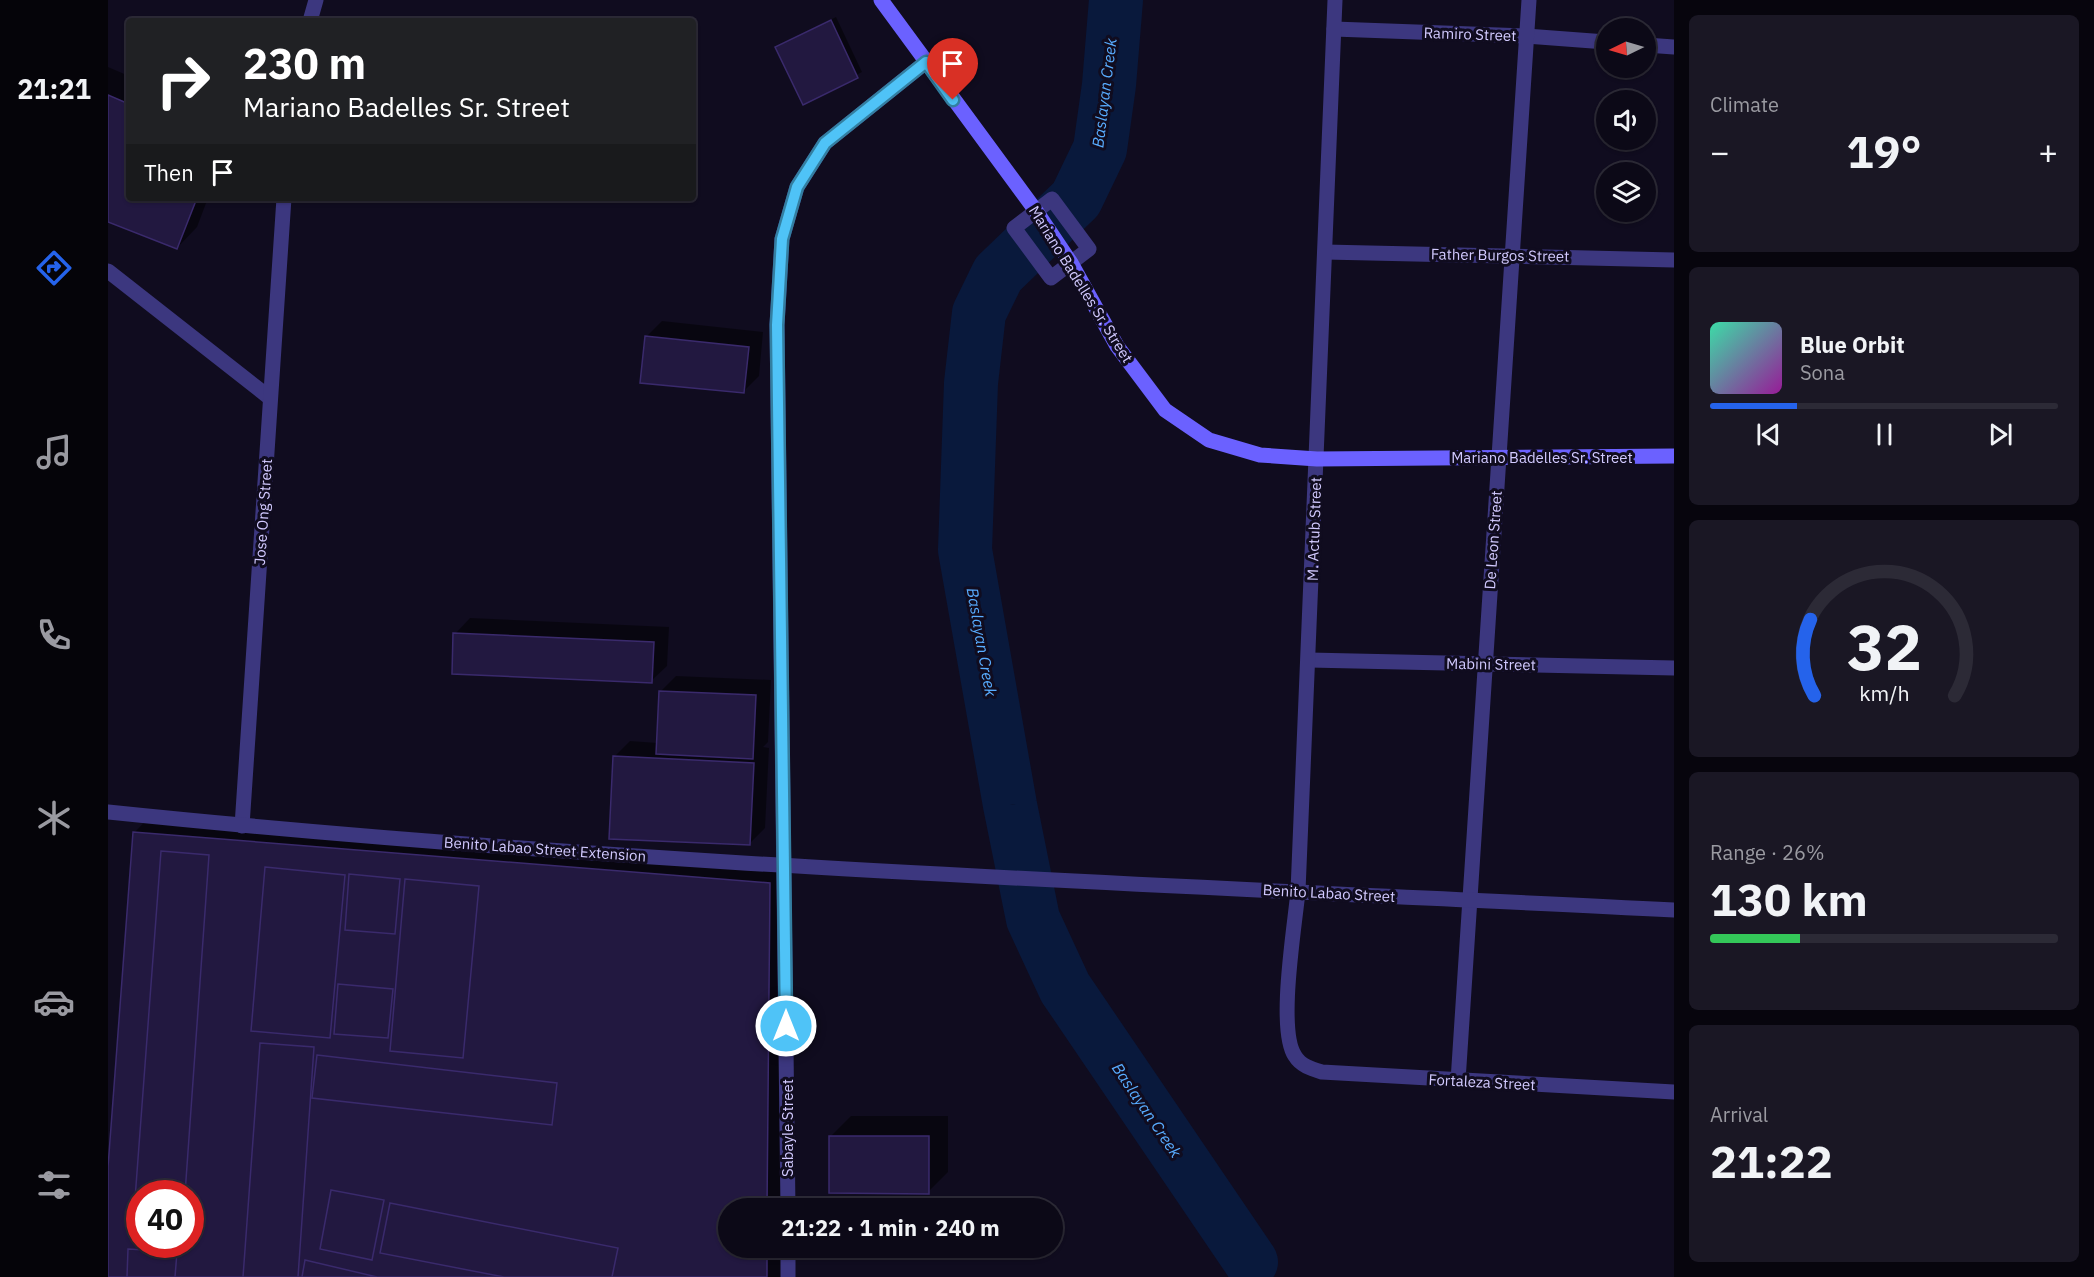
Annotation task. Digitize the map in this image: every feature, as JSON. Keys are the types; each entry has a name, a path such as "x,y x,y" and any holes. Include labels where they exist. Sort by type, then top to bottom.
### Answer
{"main road":[{"name":"Mariano Badelles Sr. Street","path":"881,0 1036,211 1071,263 1117,346 1165,410 1209,440 1260,455 1317,459 1674,456"}],"street":[{"path":"311,18 316,0"},
{"name":"M. Actub Street","path":"1294,1056 1286,1023 1299,891 1335,0"},
{"name":"De Leon Street","path":"1458,1080 1529,0"},
{"name":"Ramiro Street","path":"1334,29 1526,36 1596,41"},
{"path":"1656,46 1674,47"},
{"name":"Sabayle Street","path":"788,1198 777,325 782,239 797,187 825,143 926,62"},
{"path":"1052,200 1089,249 1051,278 1014,228 1036,211 1052,200"},
{"name":"Jose Ong Street","path":"242,826 284,201"},
{"name":"Father Burgos Street","path":"1325,252 1674,260"},
{"path":"108,271 270,398"},
{"name":"Mabini Street","path":"1308,660 1674,668"},
{"name":"Benito Labao Street Extension","path":"108,812 242,826 785,866 983,877"},
{"name":"Benito Labao Street","path":"983,877 1674,910"},
{"name":"Fortaleza Street","path":"1294,1056 1306,1067 1322,1072 1674,1092"},
{"path":"788,1258 788,1277"}],"building":[{"path":"831,20 858,78 803,105 775,47"},
{"path":"108,95 126,103 126,201 196,201 177,249 108,222"},
{"path":"645,336 749,347 744,393 640,383"},
{"path":"453,633 654,642 652,683 452,674"},
{"path":"659,691 756,695 753,759 656,754"},
{"path":"613,756 754,763 750,845 609,839"},
{"path":"133,832 770,883 767,1198 718,1198 718,1258 767,1258 767,1277 108,1277 108,1167"},
{"path":"161,851 209,855 186,1180 136,1180"},
{"path":"265,867 345,875 330,1038 251,1031"},
{"path":"349,874 400,879 395,934 345,930"},
{"path":"405,879 479,886 463,1058 390,1051"},
{"path":"338,984 393,989 388,1038 334,1034"},
{"path":"260,1043 314,1047 298,1277 243,1277"},
{"path":"317,1055 557,1083 552,1125 312,1098"},
{"path":"829,1136 929,1136 929,1194 829,1193"},
{"path":"331,1190 384,1200 372,1260 320,1249"},
{"path":"390,1203 618,1248 612,1277 504,1277 380,1253"},
{"path":"128,1258 177,1258 175,1277 127,1277"},
{"path":"305,1260 377,1277 302,1277"}],"waterway":[{"name":"Baslayan Creek","path":"1116,0 1109,85 1100,149 1076,199 998,274 979,313 971,383 965,550 1010,805 1033,919 1065,988 1251,1262"}],"route":[{"path":"786,1026 777,325 782,239 797,187 825,143 879,98 926,62 953,100"}]}
